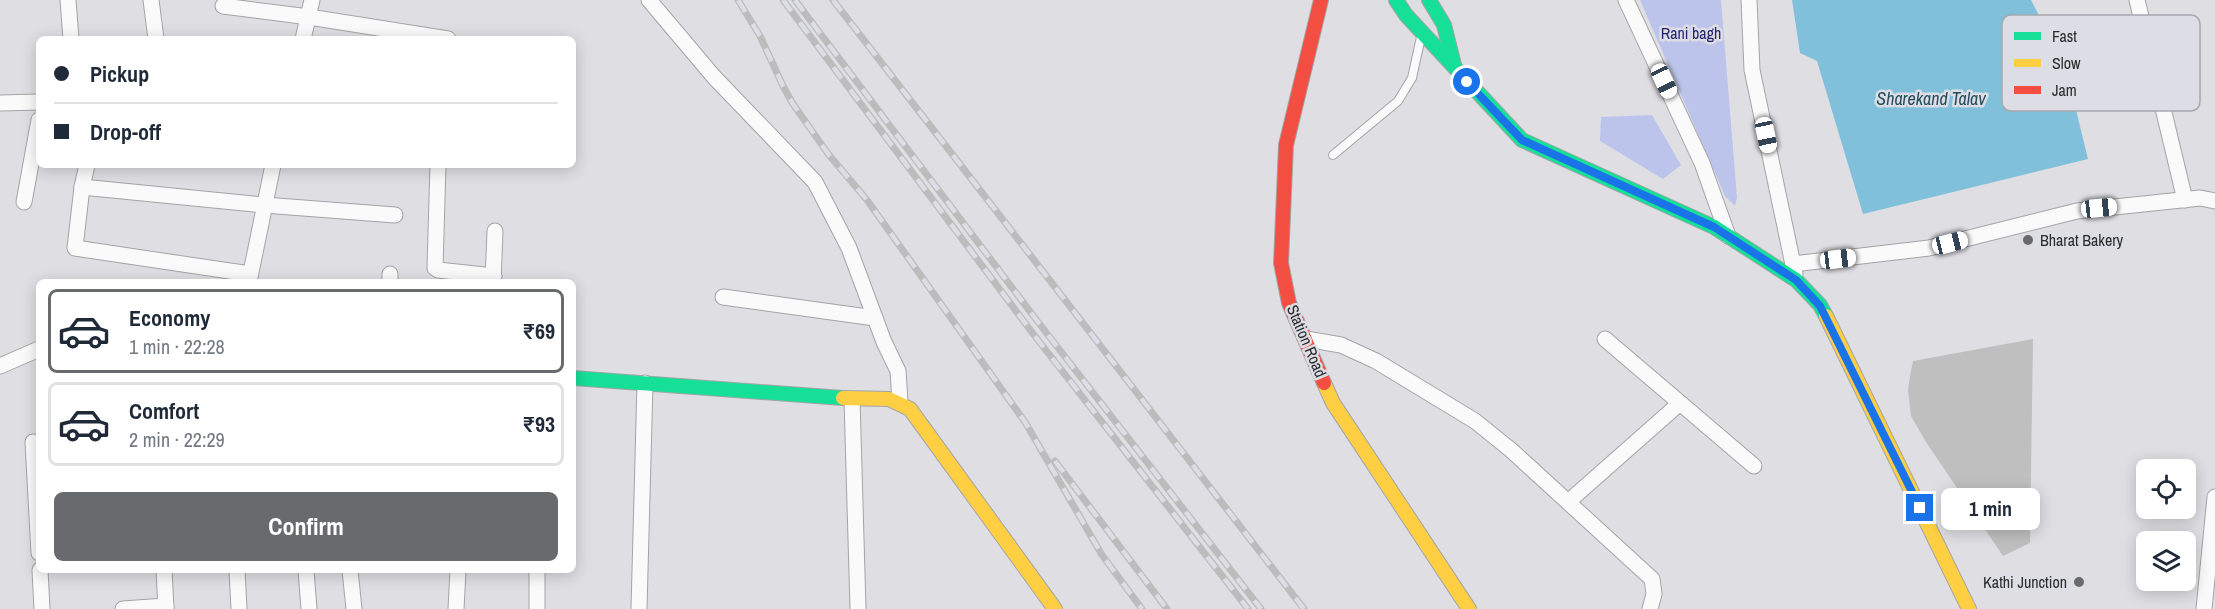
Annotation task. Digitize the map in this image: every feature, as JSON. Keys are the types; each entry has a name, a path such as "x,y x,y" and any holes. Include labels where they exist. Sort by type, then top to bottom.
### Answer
{"main road":[{"name":"Station Road","path":"1321,0 1286,145 1281,263 1289,303 1334,403 1469,609"},
{"path":"1396,0 1406,15 1522,140 1714,227 1795,272 1820,306 1969,609"},
{"path":"1429,0 1444,25 1454,67"},
{"path":"576,378 852,399 891,398 900,401 917,419 1055,609"}],"street":[{"path":"68,0 71,36"},
{"path":"151,0 156,36"},
{"path":"304,36 312,0"},
{"path":"649,0 714,76 815,182 849,248 898,371 900,401"},
{"path":"1626,0 1702,163 1728,236"},
{"path":"1749,0 1752,70 1795,272 1929,248 2078,211 2200,198 2215,201"},
{"path":"2137,0 2141,15"},
{"path":"223,6 429,36"},
{"path":"0,103 36,102"},
{"path":"2164,111 2185,200"},
{"path":"24,202 36,136"},
{"path":"86,168 75,248 250,278 272,168"},
{"path":"438,168 435,268 494,279 495,231"},
{"path":"82,187 395,215"},
{"path":"723,297 875,318"},
{"path":"1305,339 1341,345 1376,361 1475,421 1511,450 1652,579 1654,594 1650,609"},
{"path":"1605,339 1754,466"},
{"path":"0,366 36,350"},
{"path":"639,609 645,383"},
{"path":"852,399 858,609"},
{"path":"1568,502 1680,403"},
{"path":"33,441 36,497"},
{"path":"2204,609 2215,497"},
{"path":"40,573 42,609"},
{"path":"123,609 166,607 164,573"},
{"path":"237,573 239,609"},
{"path":"306,573 309,609"},
{"path":"350,573 354,609"},
{"path":"456,609 458,573"},
{"path":"537,573 537,609"}],"lane":[{"path":"1333,155 1398,101 1412,78 1422,32"}],"green space":[{"name":"Rani bagh","path":"1640,0 1721,0 1737,198 1735,206 1725,196"},
{"path":"1652,115 1681,165 1663,179 1600,141 1601,117"}],"water":[{"name":"Sharekand Talav","path":"1792,0 2031,0 2039,15 2002,15 2002,111 2076,111 2088,159 1863,214 1817,61 1800,53"}],"building":[{"path":"2033,339 2030,543 2003,556 1911,416 1908,390 1913,361"}],"railway":[{"path":"738,0 760,36 793,104 829,155 867,200 1025,422 1102,555 1142,609"},
{"path":"783,0 1031,331 1248,609"},
{"path":"795,0 1038,322 1261,609"},
{"path":"833,0 1304,609"},
{"path":"1055,461 1167,609"}],"traffic: fast":[{"path":"1396,0 1406,15 1522,140 1714,227 1796,280 1820,305 1826,316"},
{"path":"1429,0 1444,25 1454,65"},
{"path":"576,378 843,398"}],"traffic: slow":[{"path":"1826,316 1969,609"},
{"path":"1324,383 1333,403 1469,609"},
{"path":"843,398 889,399 910,409 1055,609"}],"traffic: jam":[{"path":"1321,0 1286,145 1281,263 1289,303 1324,383"}],"place":[{"name":"Bharat Bakery","path":"2028,240"},
{"name":"Kathi Junction","path":"2079,582"}],"route":[{"path":"1467,82 1522,140 1714,227 1796,280 1820,306 1920,508"}]}
